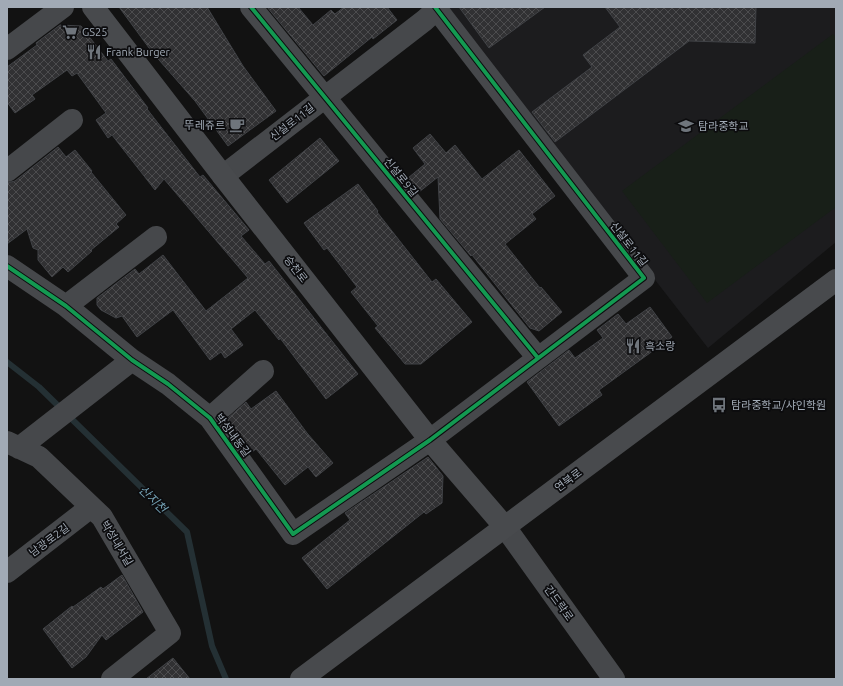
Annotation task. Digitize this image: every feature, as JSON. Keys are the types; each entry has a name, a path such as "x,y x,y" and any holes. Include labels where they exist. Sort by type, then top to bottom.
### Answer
{"main road":[{"name":"승천로","path":"92,7 430,440 505,527"},
{"name":"연북로","path":"301,679 836,280"}],"street":[{"path":"7,49 63,7"},
{"name":"신설로9길","path":"251,7 538,358"},
{"name":"신설로11길","path":"223,176 425,20 437,8 644,278 430,440"},
{"path":"7,171 72,120"},
{"path":"66,306 156,237"},
{"name":"박성내동길","path":"7,266 66,306 132,360 168,384 210,418 293,534 430,440"},
{"path":"13,445 132,360"},
{"path":"210,418 263,371"},
{"name":"박성내서길","path":"13,445 39,457 102,517 170,633 112,679"},
{"name":"남광로2길","path":"7,572 92,508"},
{"name":"간드락로","path":"505,527 614,679"}],"shaded area":[{"name":"탐라중학교","path":"451,7 836,7 836,242 708,348 446,11"},
{"path":"833,34 836,37 836,207 707,303 622,191"}],"building":[{"path":"119,7 207,7 243,66 276,111 228,146 195,101 152,52"},
{"path":"267,7 298,7 313,25 331,10 335,14 344,7 387,7 397,20 373,39 372,37 324,76"},
{"path":"459,7 545,7 489,48"},
{"path":"605,7 756,7 755,43 689,41 555,142 532,112 592,67 583,55 620,27"},
{"path":"60,25 81,26 108,61 111,59 148,108 147,109 200,177 203,175 249,230 241,236 265,264 269,261 358,374 326,399 280,338 279,340 255,310 231,329 243,345 225,358 221,352 210,360 173,310 137,337 122,316 116,318 101,310 97,305 97,298 135,269 139,274 163,255 206,311 248,278 164,179 155,190 112,135 108,138 96,120 106,113 77,73 72,76 67,70 32,95 35,99 15,113 7,102 7,67 37,45 36,43"},
{"path":"430,134 446,153 455,145 482,179 519,150 555,196 532,214 536,219 505,244 540,288 541,287 562,312 539,331 530,328 472,255 471,256 440,219 438,177 419,192 408,178 425,164 413,148"},
{"path":"320,138 339,161 287,203 269,180"},
{"path":"58,147 66,157 75,150 126,215 116,224 119,227 91,250 92,251 68,272 63,267 52,277 38,260 38,250 33,248 27,229 7,244 7,183 15,181"},
{"path":"358,184 378,211 377,212 432,282 436,279 472,322 421,364 405,364 375,328 378,326 351,292 357,287 327,248 324,250 304,223"},
{"path":"650,307 672,337 599,390 602,395 559,426 527,382 569,350 575,358 603,338 597,330 618,314 626,324"},
{"path":"276,391 307,433 333,463 316,477 308,467 285,485 256,449 252,452 227,419 246,402 251,409"},
{"path":"428,457 443,476 442,503 426,514 424,512 327,589 302,558 350,520 345,513"},
{"path":"122,575 143,612 106,640 102,635 86,657 72,668 43,629 72,606 73,607 101,587 103,589"},
{"path":"173,658 190,679 146,679"}],"waterway":[{"name":"산지천","path":"7,362 39,387 187,532 212,646 226,679"}],"cycle path":[{"path":"251,7 538,358"},
{"path":"7,266 66,306 132,360 168,384 210,418 293,534 430,440 644,278 435,7"}],"place":[{"name":"GS25","path":"70,32"},
{"name":"Frank Burger","path":"94,52"},
{"name":"뚜레쥬르","path":"237,125"},
{"name":"탐라중학교","path":"686,126"},
{"name":"흑소랑","path":"633,346"},
{"name":"탐라중학교/샤인학원","path":"719,405"}]}
